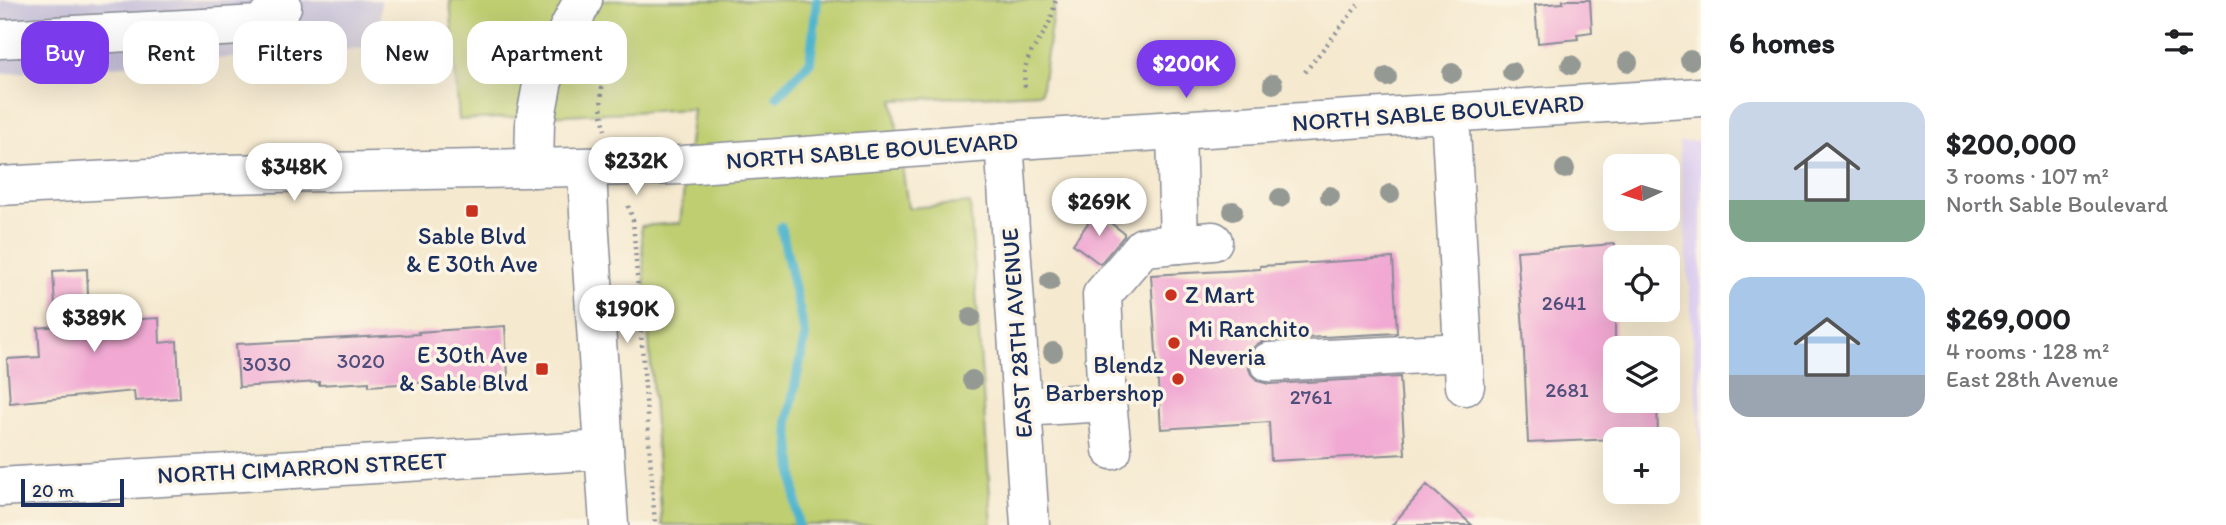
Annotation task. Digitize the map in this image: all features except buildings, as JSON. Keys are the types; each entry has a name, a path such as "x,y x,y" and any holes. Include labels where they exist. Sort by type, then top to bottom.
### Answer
{"street":[{"path":"0,39 259,24 282,6 281,0"},
{"path":"534,168 535,122 543,80 583,0"},
{"name":"NORTH SABLE BOULEVARD","path":"0,186 224,174 683,165 1004,141 1701,97"},
{"path":"1269,362 1464,369 1450,112"},
{"path":"1112,450 1102,296 1143,247 1196,242 1175,130"},
{"name":"EAST 28TH AVENUE","path":"1004,141 1030,525"},
{"path":"587,168 609,525"},
{"path":"1022,407 1107,402"},
{"name":"NORTH CIMARRON STREET","path":"0,487 604,450"}],"path":[{"path":"1025,87 1023,73 1029,54 1049,23 1056,0"},
{"path":"1305,72 1359,5"},
{"path":"601,107 602,84"},
{"path":"630,212 633,220 655,525"}],"shaded area":[{"path":"0,0 381,0 381,21 361,21 361,48 347,49 347,21 233,21 233,57 219,58 219,21 123,21 123,65 109,66 109,21 21,21 21,73 0,74"},
{"path":"1701,141 1701,459 1680,154 1679,142"}],"green space":[{"path":"450,0 1055,0 1041,93 893,100 908,208 970,203 992,525 662,525 641,226 680,223 693,109 459,120"}],"waterway":[{"path":"777,96 810,62 817,0"},
{"path":"781,227 805,336 788,420 798,525"}],"place":[{"name":"Sable Blvd & E 30th Ave","path":"472,211"},
{"name":"Z Mart","path":"1171,295"},
{"name":"Mi Ranchito Neveria","path":"1174,343"},
{"name":"E 30th Ave & Sable Blvd","path":"542,369"},
{"name":"Blendz Barbershop","path":"1178,379"}]}
